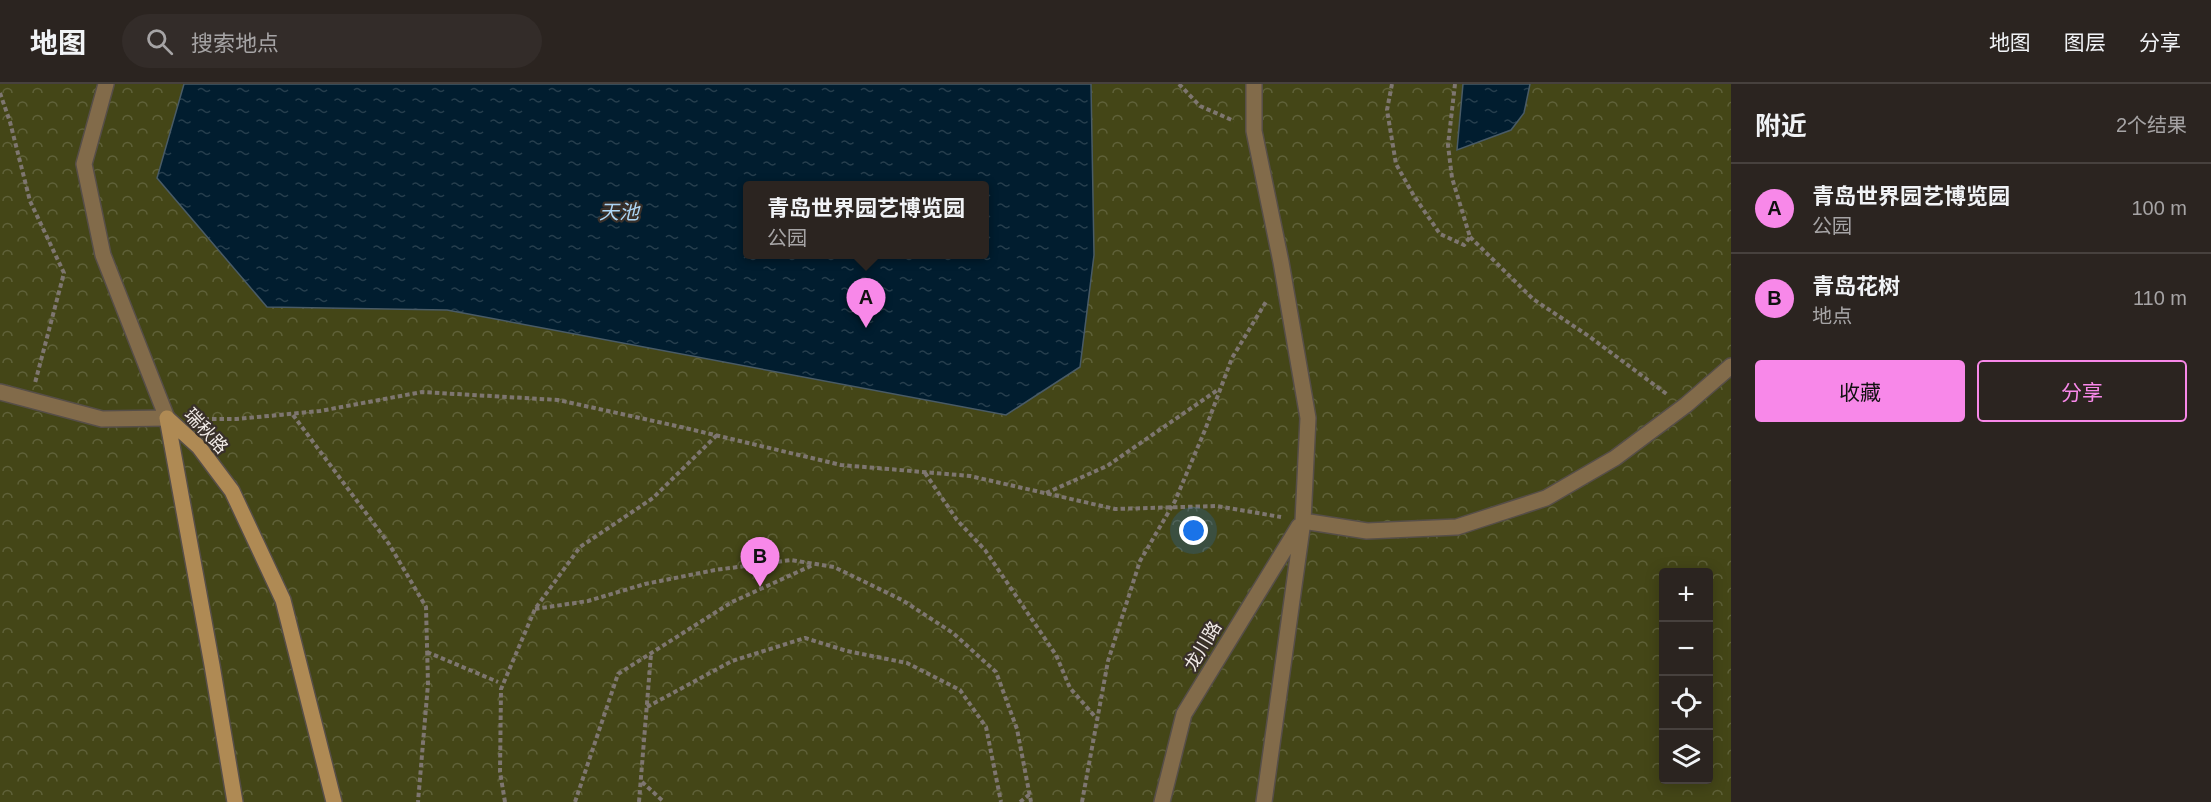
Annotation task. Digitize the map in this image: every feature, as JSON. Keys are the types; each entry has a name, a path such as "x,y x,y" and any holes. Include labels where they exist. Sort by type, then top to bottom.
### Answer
{"street":[{"path":"0,392 102,419 167,418 103,255 84,164 106,84"},
{"path":"1254,84 1254,130 1308,418 1303,521 1264,802"},
{"path":"1303,521 1367,531 1457,527 1546,498 1615,458 1686,405 1731,366"},
{"name":"瑞秋路","path":"167,418 212,665 234,802"},
{"name":"瑞秋路","path":"167,418 199,447 232,491 283,600 334,802"},
{"name":"龙川路","path":"1162,802 1185,714 1303,521"}],"path":[{"path":"1179,84 1200,106 1254,130"},
{"path":"1392,84 1387,110 1396,164 1440,234 1464,245 1470,237"},
{"path":"1455,84 1448,146 1452,178 1470,237 1533,299 1590,337 1674,400"},
{"path":"0,93 10,122 30,201 64,273 30,400"},
{"path":"1082,802 1108,661 1140,561 1175,501 1232,358 1283,275"},
{"path":"1045,493 1107,466 1221,387"},
{"path":"167,418 237,419 293,414 422,392 558,400 841,465 970,476 1115,509 1216,507 1303,521"},
{"path":"293,414 389,544 426,607 428,684 418,802"},
{"path":"505,802 500,772 501,689 535,609 580,547 653,498 717,435"},
{"path":"925,472 957,520 985,550 1056,655 1070,688 1098,720"},
{"path":"535,609 588,601 645,584 715,570 791,560 834,567 902,600 953,633 996,672 1017,729 1031,794 1030,802"},
{"path":"574,802 618,674 732,602 814,564"},
{"path":"647,707 732,661 805,638 847,651 908,663 960,690 986,727 1001,802"},
{"path":"427,652 498,682"},
{"path":"639,802 651,653"},
{"path":"641,782 664,802"},
{"path":"1020,802 1031,794"}],"green space":[{"path":"0,84 1731,84 1731,802 0,802"}],"water":[{"name":"天池","path":"184,84 1091,84 1094,255 1080,367 1006,415 447,310 267,307 157,178"},
{"path":"1463,84 1530,84 1524,113 1511,130 1457,150"}],"place":[{"name":"青岛世界园艺博览园","path":"866,328"},
{"name":"青岛花树","path":"760,587"}]}
